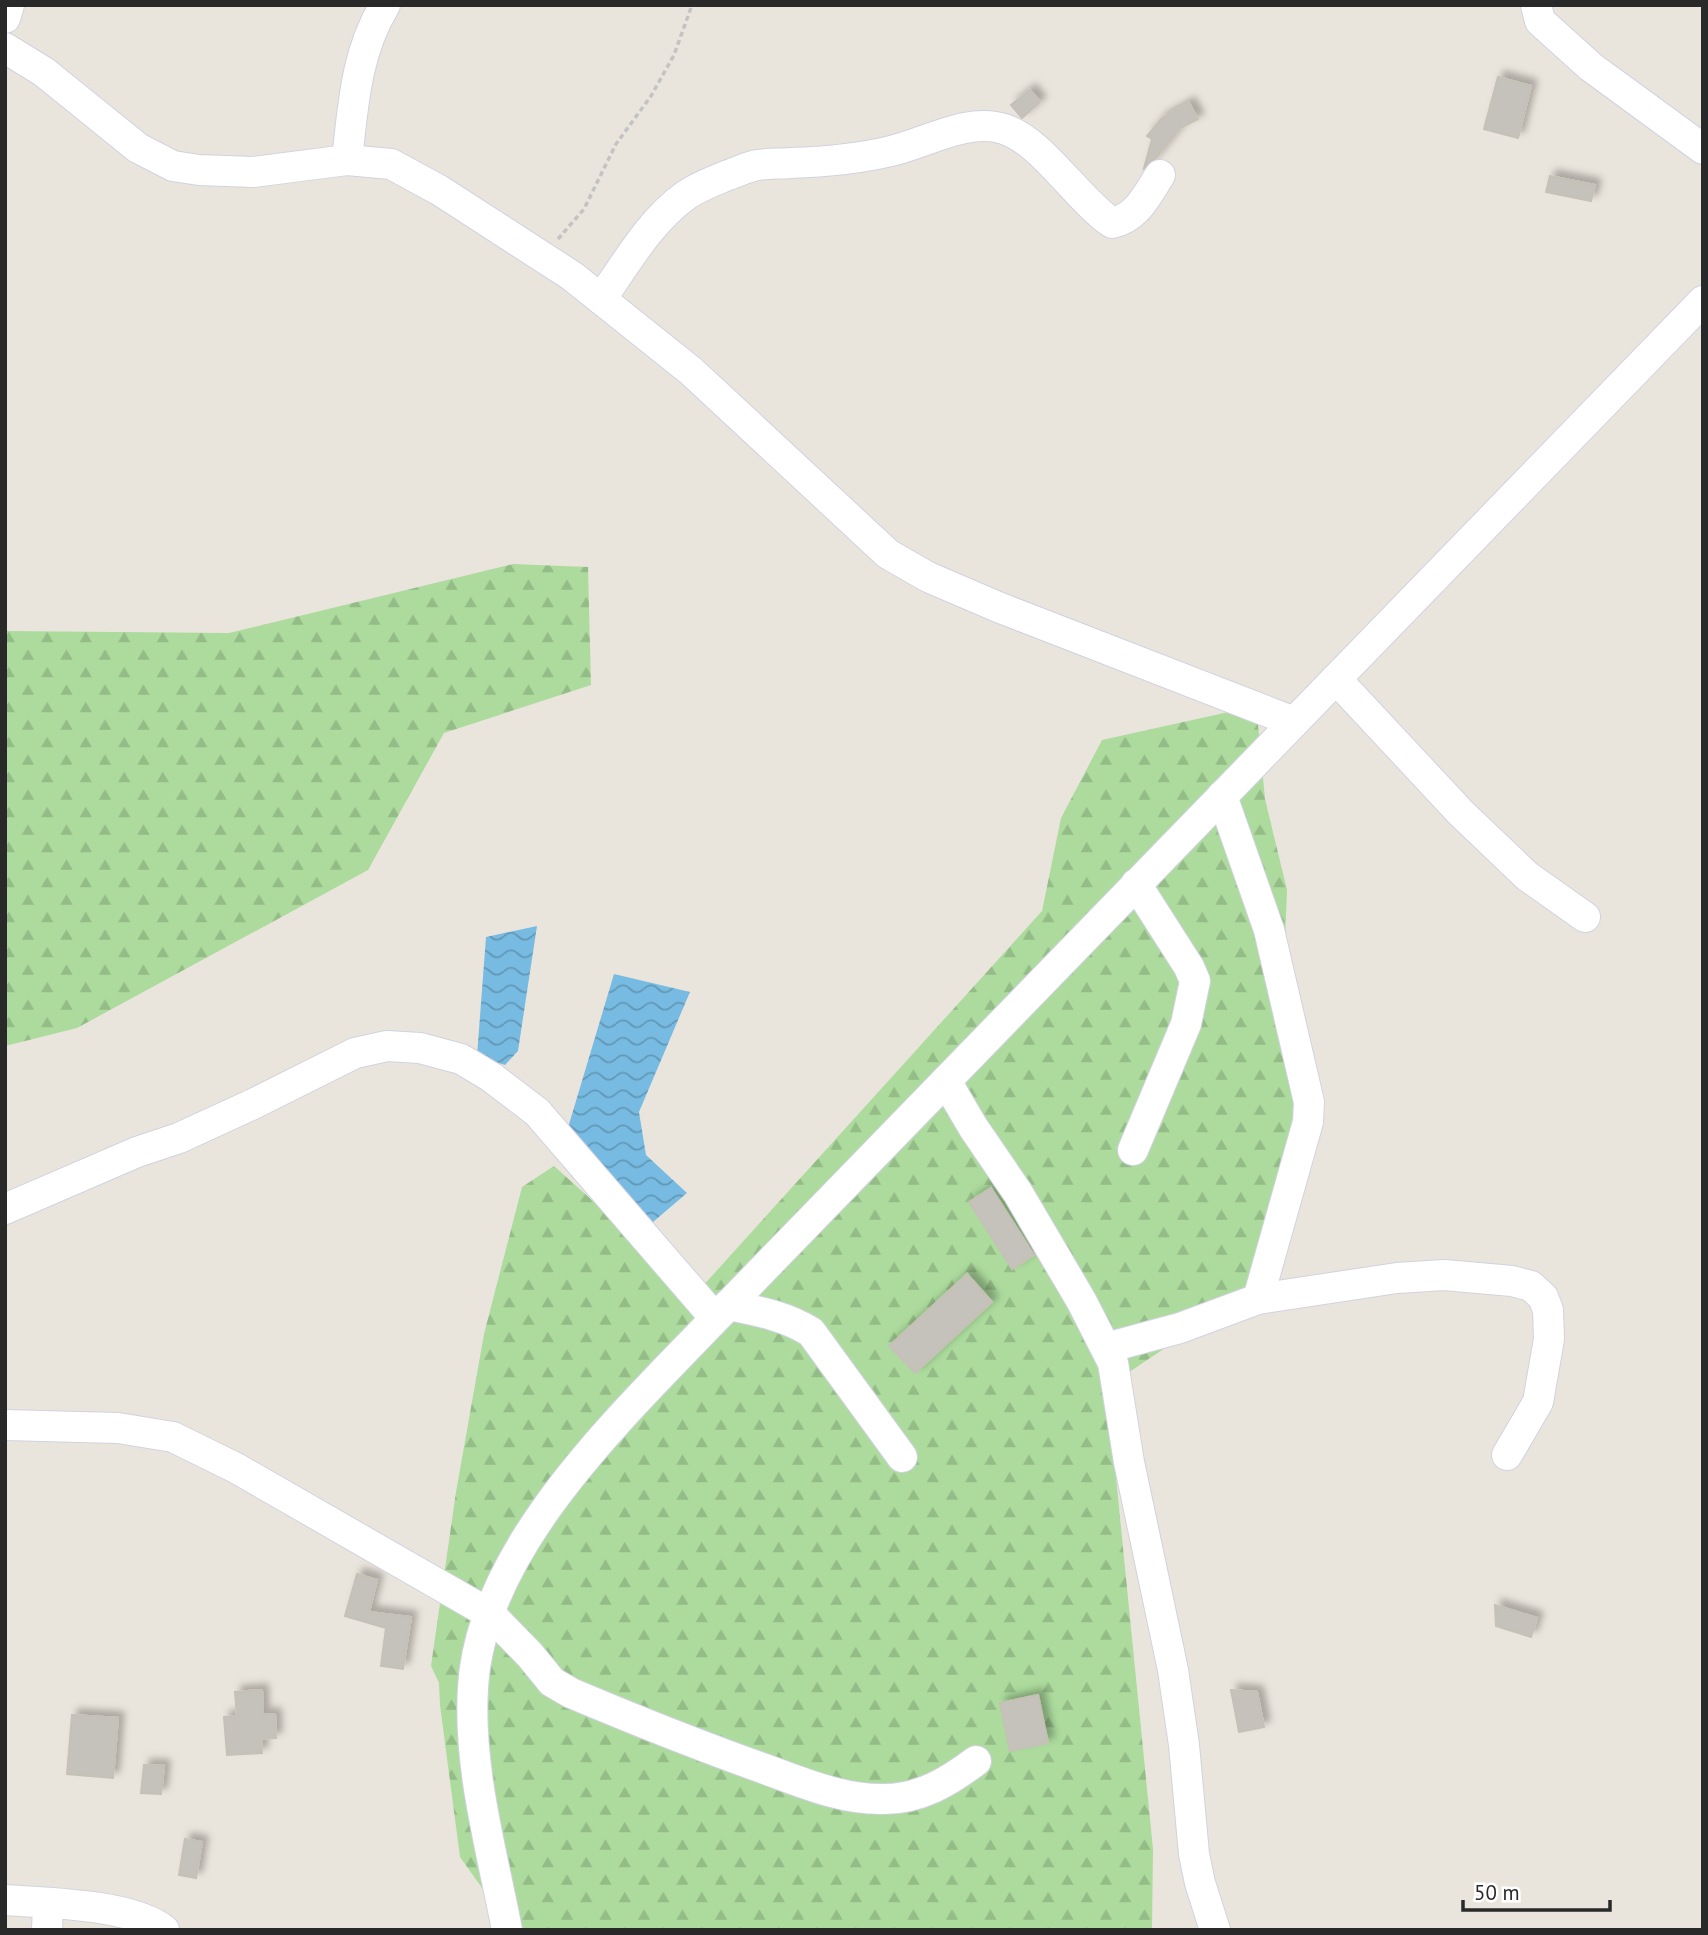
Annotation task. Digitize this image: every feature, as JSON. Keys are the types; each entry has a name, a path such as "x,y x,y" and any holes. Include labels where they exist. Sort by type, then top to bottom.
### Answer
{"street":[{"path":"5,18 9,5"},
{"path":"347,160 355,91 362,58 374,23 386,5"},
{"path":"1536,5 1540,21 1591,67 1703,149"},
{"path":"5,48 44,72 138,148 173,166 253,172 347,160 391,164 439,190 572,276 691,371 888,554 928,577 998,607 1294,722"},
{"path":"601,299 649,231 686,195 756,165 873,156 910,147 965,127 988,125 1019,136 1098,213 1112,223 1125,220 1136,211 1160,175"},
{"path":"507,1930 474,1761 472,1688 477,1654 505,1578 529,1533 574,1469 721,1311 1703,301"},
{"path":"1336,679 1471,822 1527,876 1585,917"},
{"path":"1222,796 1269,930 1309,1102 1308,1122 1258,1299"},
{"path":"1133,1150 1186,1024 1195,981 1189,967 1136,884"},
{"path":"5,1209 137,1152 191,1132 355,1053 387,1046 420,1048 461,1059 491,1077 537,1112 721,1311 778,1316 794,1321 811,1332 902,1457"},
{"path":"946,1081 973,1127 1018,1193 1082,1302 1113,1363 1129,1462 1171,1657 1184,1745 1194,1854 1215,1930"},
{"path":"1106,1348 1180,1328 1258,1299 1387,1279 1444,1275 1512,1280 1531,1286 1543,1297 1548,1310 1549,1339 1538,1402 1507,1455"},
{"path":"5,1425 118,1428 173,1437 236,1468 490,1614 552,1682 571,1693 828,1791 885,1799 915,1794 948,1783 976,1761"},
{"path":"5,1900 48,1917 110,1910 140,1917 164,1930"}],"path":[{"path":"542,257 584,209 617,144 674,55 692,5"}],"green space":[{"path":"513,564 588,567 591,685 444,733 368,870 77,1028 5,1046 5,631 229,633"},
{"path":"1233,711 1258,724 1265,799 1287,890 1284,968 1307,1082 1250,1291 1107,1387 1153,1849 1152,1930 512,1930 460,1857 439,1683 431,1666 456,1492 484,1334 522,1187 554,1166 654,1256 701,1288 1042,911 1061,818 1102,740"}],"water":[{"path":"537,926 518,1051 505,1065 477,1056 486,937"},
{"path":"614,974 690,992 639,1112 646,1155 687,1193 646,1228 567,1131"}],"building":[{"path":"1498,77 1531,86 1518,138 1484,129"},
{"path":"1030,90 1040,102 1022,118 1011,105"},
{"path":"1189,103 1198,119 1180,128 1155,159 1144,168 1152,139 1147,136 1162,118"},
{"path":"1550,176 1595,185 1591,201 1546,192"},
{"path":"991,1188 1034,1255 1012,1269 969,1202"},
{"path":"967,1274 992,1302 915,1373 889,1346"},
{"path":"357,1574 377,1580 369,1612 411,1617 403,1669 381,1666 386,1628 345,1616"},
{"path":"1495,1605 1537,1618 1531,1637 1496,1626"},
{"path":"262,1690 263,1715 275,1714 276,1738 261,1739 262,1753 227,1755 224,1717 237,1716 235,1692"},
{"path":"1231,1690 1257,1692 1264,1727 1239,1732"},
{"path":"1038,1695 1048,1743 1010,1751 1000,1703"},
{"path":"72,1715 118,1718 113,1778 67,1774"},
{"path":"144,1765 164,1766 161,1794 141,1793"},
{"path":"185,1839 202,1842 196,1878 179,1875"}]}
